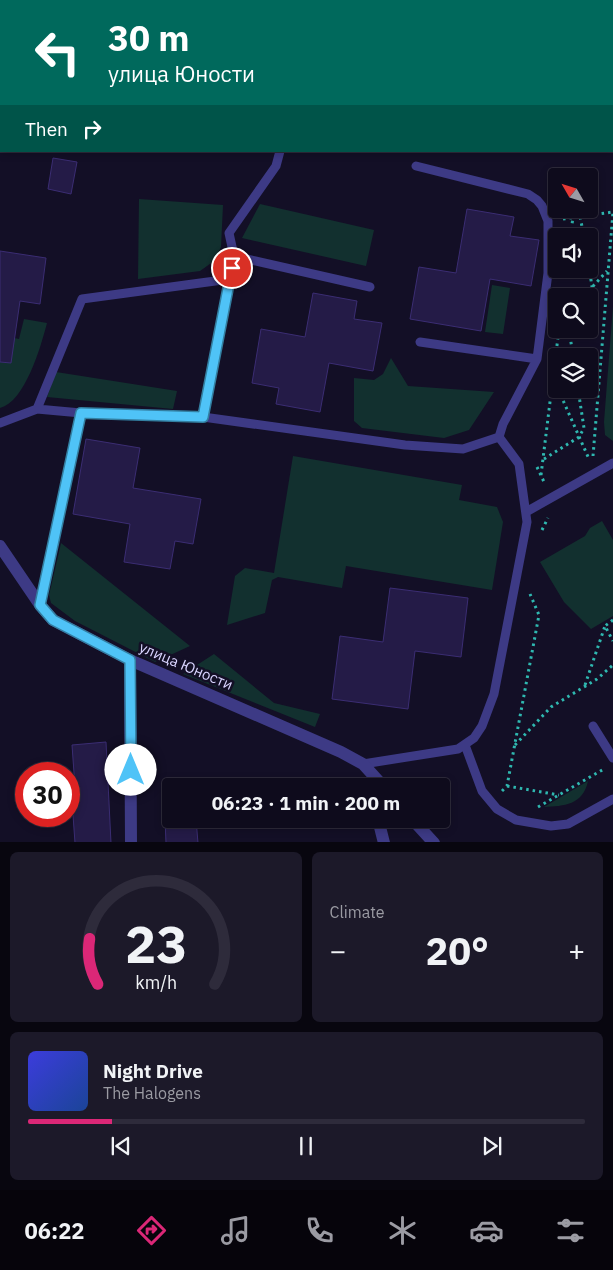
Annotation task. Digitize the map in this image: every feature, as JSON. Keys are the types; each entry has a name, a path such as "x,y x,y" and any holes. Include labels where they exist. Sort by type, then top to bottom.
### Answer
{"street":[{"name":"улица Юности","path":"0,546 40,605 53,620 130,660 266,718 363,764 376,778"},
{"path":"130,660 131,842"},
{"path":"363,764 367,778"},
{"path":"380,828 384,842"},
{"path":"421,828 434,842"}],"lane":[{"path":"203,417 234,256 229,233 276,166 280,152"},
{"path":"416,166 528,194 542,206 548,221 548,273 537,359 503,424 499,437"},
{"path":"234,256 370,287"},
{"path":"37,409 82,299 230,279"},
{"path":"420,342 537,359"},
{"path":"0,423 37,409 81,413 203,417 405,445 463,449 499,437"},
{"path":"40,605 81,413"},
{"path":"363,764 458,749 474,738 482,726 494,694 526,531 526,512 519,464 499,437"},
{"path":"526,512 613,463"},
{"path":"594,726 613,758"},
{"path":"465,744 478,781 491,802 507,816 516,820 551,826 568,824 613,799"}],"path":[{"path":"562,398 592,466 613,212 598,214"},
{"path":"548,221 573,218 571,228"},
{"path":"592,287 608,270"},
{"path":"591,278 592,287"},
{"path":"541,476 551,398"},
{"path":"543,460 579,437 584,428 579,398"},
{"path":"533,460 545,484 547,501 547,522 539,534"},
{"path":"491,802 507,786 539,615 529,591"},
{"path":"585,686 605,626 613,620"},
{"path":"605,626 613,641"},
{"path":"514,746 550,707 602,675 613,664"},
{"path":"516,820 605,768"},
{"path":"507,786 560,795"}],"green space":[{"path":"139,199 223,205 221,247 214,261 200,271 138,279"},
{"path":"260,204 374,230 366,266 242,238"},
{"path":"492,285 510,288 503,334 485,332"},
{"path":"613,306 613,441 605,435 604,422"},
{"path":"24,319 47,323 31,372 24,385 9,404 0,408 0,335 19,339"},
{"path":"391,358 408,386 494,392 469,430 444,438 362,428 354,421 354,378 374,380 383,374"},
{"path":"56,372 177,391 173,409 47,397"},
{"path":"293,456 462,485 459,500 497,507 503,522 492,590 346,566 342,588 278,577 272,580 265,613 227,625 235,576 245,568 274,573"},
{"path":"602,521 613,540 613,616 591,629 564,602 540,562 585,536 590,528"},
{"path":"61,543 190,646 155,662 75,621 51,603 49,595"},
{"path":"214,654 274,703 320,714 315,727 183,674"},
{"path":"588,781 582,795 572,803 544,807"}],"building":[{"path":"53,158 77,162 71,194 48,189"},
{"path":"467,209 514,217 510,236 539,240 531,286 490,279 481,331 410,319 419,267 456,273"},
{"path":"0,251 46,258 40,304 20,301 11,363 0,362"},
{"path":"313,293 357,301 354,319 382,323 373,371 329,363 320,412 276,404 279,388 252,383 261,329 305,337"},
{"path":"86,439 140,448 133,488 201,499 193,544 175,541 170,569 124,562 130,524 73,514"},
{"path":"390,588 468,598 461,657 415,651 408,709 332,699 340,636 383,642"},
{"path":"106,742 111,842 75,842 74,827 80,827 80,762 73,762 72,745"},
{"path":"165,828 197,828 198,842 166,842"}],"route":[{"path":"131,770 130,660 53,620 40,605 81,413 203,417 232,268"}]}
